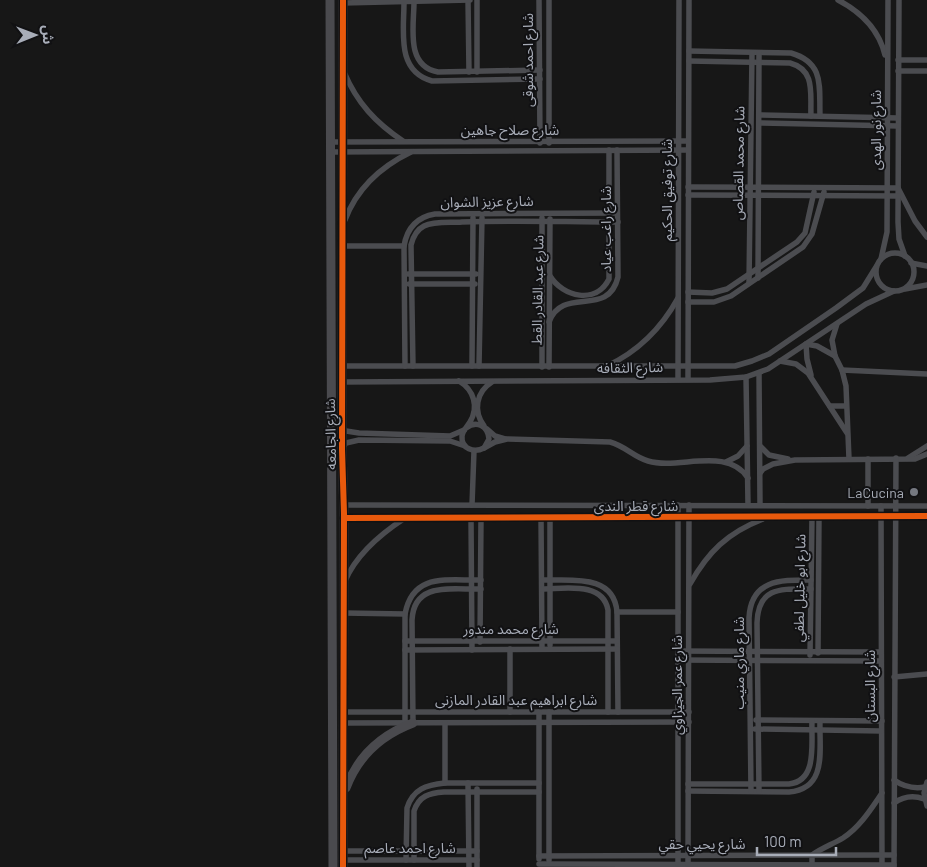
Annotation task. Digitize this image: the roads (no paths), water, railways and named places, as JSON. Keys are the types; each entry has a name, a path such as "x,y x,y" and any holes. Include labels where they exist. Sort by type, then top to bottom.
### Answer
{"street":[{"name":"شارع الجامعه","path":"330,0 332,867"},
{"path":"343,2 469,0 468,72"},
{"path":"477,0 477,72"},
{"name":"شارع احمد شوقى","path":"539,0 540,150"},
{"name":"شارع احمد شوقى","path":"549,0 549,150"},
{"name":"شارع توفيق الحكيم","path":"678,379 679,0"},
{"name":"شارع توفيق الحكيم","path":"688,379 689,0"},
{"path":"838,0 860,14 870,25 878,36 887,64"},
{"name":"شارع نور الهدى","path":"881,259 887,232 888,0"},
{"name":"شارع نور الهدى","path":"899,0 898,230 905,256"},
{"name":"شارع الجامعه","path":"343,2 343,860"},
{"path":"404,2 406,58 409,65 419,76 432,82 540,79"},
{"path":"414,2 414,48 417,60 431,71 540,70"},
{"path":"689,52 791,54 800,56 808,61 819,76 822,116 825,124"},
{"name":"شارع محمد القصاص","path":"750,284 750,196 756,53"},
{"path":"898,60 927,60"},
{"path":"689,61 790,63 802,68 810,78 811,116"},
{"name":"شارع محمد القصاص","path":"756,62 759,115 758,278"},
{"path":"343,68 350,86 372,117 404,141"},
{"path":"807,73 814,68"},
{"path":"898,70 927,71"},
{"path":"759,115 898,118"},
{"path":"759,123 898,126"},
{"name":"شارع صلاح جاهين","path":"331,147 343,142 688,141"},
{"name":"شارع صلاح جاهين","path":"331,147 343,152 688,150"},
{"name":"شارع راغب عياد","path":"550,276 560,288 575,295 591,293 606,285 609,272 609,150"},
{"name":"شارع راغب عياد","path":"549,322 552,315 563,304 604,298 616,286 618,277 617,150"},
{"path":"343,225 350,205 362,187 394,160 413,151"},
{"path":"688,187 898,188 915,221 927,237"},
{"path":"688,292 720,292 758,269 801,239 805,233 814,196 814,188"},
{"path":"688,302 720,300 731,296 807,243 812,234 824,196 824,188"},
{"path":"688,195 898,196"},
{"path":"479,366 482,213"},
{"name":"شارع عزيز الشوان","path":"405,366 404,246 409,230 420,219 427,215 482,213 618,213"},
{"name":"شارع عبد القادر القط","path":"542,213 545,366"},
{"name":"شارع عبد القادر القط","path":"545,366 549,322 550,213"},
{"path":"472,366 473,214"},
{"name":"شارع عزيز الشوان","path":"413,366 412,245 413,237 418,230 432,224 473,222 618,222"},
{"path":"343,246 404,246"},
{"path":"890,253 905,256 913,268 912,279 905,287 897,290 883,287 877,277 876,267 881,259 890,253"},
{"path":"911,263 927,266"},
{"name":"شارع الثقافه","path":"342,366 735,366 769,354 857,293 868,281 876,267"},
{"path":"405,274 481,274"},
{"path":"405,284 481,284"},
{"name":"شارع الثقافه","path":"342,382 722,380 746,377 759,373 780,361 873,300 897,290 927,285"},
{"path":"605,367 636,350 649,339 660,326 679,296"},
{"path":"838,323 832,340 835,356 842,370 846,386 848,459"},
{"path":"813,379 807,358 806,344 817,346 835,356"},
{"path":"780,361 793,362 813,379 848,434"},
{"path":"842,370 927,374"},
{"path":"759,373 760,505"},
{"path":"746,377 748,505"},
{"path":"459,381 469,390 474,402 473,416 462,438 465,446"},
{"path":"484,448 489,439 478,415 478,400 485,387 494,381"},
{"path":"830,406 846,406"},
{"path":"342,426 346,430 359,434 450,436 476,424 496,436 507,439 602,441 617,444 643,459 655,462 726,462 739,467 748,478"},
{"path":"332,449 342,450 346,443 359,440 450,441 474,451 507,439"},
{"path":"726,462 738,456 747,446"},
{"path":"760,446 769,455 795,460"},
{"path":"908,458 927,446"},
{"path":"472,505 474,451"},
{"path":"760,473 773,464 795,460 914,459 927,454"},
{"name":"شارع البستان","path":"894,866 896,458"},
{"path":"868,459 868,506"},
{"name":"شارع قطر الندى","path":"344,505 927,506"},
{"name":"شارع عمر الجيزاوي","path":"678,505 678,864"},
{"name":"شارع عمر الجيزاوي","path":"688,864 689,505"},
{"name":"شارع البستان","path":"881,506 882,866"},
{"name":"شارع قطر الندى","path":"344,518 927,516"},
{"path":"542,517 542,649"},
{"path":"550,517 550,649"},
{"path":"689,586 698,570 720,544 747,525 768,517"},
{"name":"شارع ابو خليل لطفي","path":"810,660 812,517"},
{"name":"شارع ابو خليل لطفي","path":"818,660 820,517"},
{"path":"344,588 346,579 368,548 382,535 407,518"},
{"path":"471,518 472,650"},
{"path":"480,650 481,518"},
{"path":"409,723 404,712 405,614 409,598 420,586 436,581 481,580"},
{"path":"542,580 596,583 608,589 612,594 617,612 618,712"},
{"name":"شارع ماري منيب","path":"751,792 750,610 752,602 760,590 778,581 811,580"},
{"path":"343,804 349,779 366,753 381,739 409,723 413,712 412,620 414,606 424,594 438,590 480,589"},
{"path":"542,589 587,589 599,593 607,604 608,712"},
{"name":"شارع ماري منيب","path":"759,792 757,616 760,603 775,590 811,589"},
{"path":"617,612 678,612"},
{"path":"344,613 405,614"},
{"name":"شارع محمد مندور","path":"405,641 617,641"},
{"path":"510,649 510,712"},
{"name":"شارع محمد مندور","path":"405,650 617,649"},
{"path":"678,651 881,652"},
{"path":"678,660 881,660"},
{"path":"894,677 927,674"},
{"name":"شارع ابراهيم عبد القادر المازنى","path":"344,712 689,712"},
{"path":"539,712 539,866"},
{"path":"549,712 549,866"},
{"path":"751,720 882,721"},
{"path":"688,784 796,783 806,776 811,763 812,721"},
{"path":"688,791 796,791 808,786 819,769 820,721"},
{"name":"شارع ابراهيم عبد القادر المازنى","path":"344,724 688,722"},
{"path":"445,723 445,784"},
{"path":"751,729 882,731"},
{"path":"894,780 905,787 912,788 926,784 924,799 927,806"},
{"path":"468,783 469,867"},
{"path":"476,783 477,864"},
{"path":"406,860 406,817 409,801 419,789 426,786 445,784 539,783"},
{"path":"414,860 414,812 419,801 428,794 539,792"},
{"path":"812,866 812,855 844,837 855,828 882,792"},
{"path":"894,803 905,797 918,796 924,799"},
{"name":"شارع احمد عاصم","path":"343,860 406,850 477,851"},
{"path":"820,855 820,866"},
{"name":"شارع يحيي حقي","path":"539,856 894,855"},
{"name":"شارع احمد عاصم","path":"343,860 469,860 477,864"},
{"name":"شارع يحيي حقي","path":"539,866 688,864 715,866 894,866"}],"place":[{"name":"LaCucina","path":"914,492"}]}
